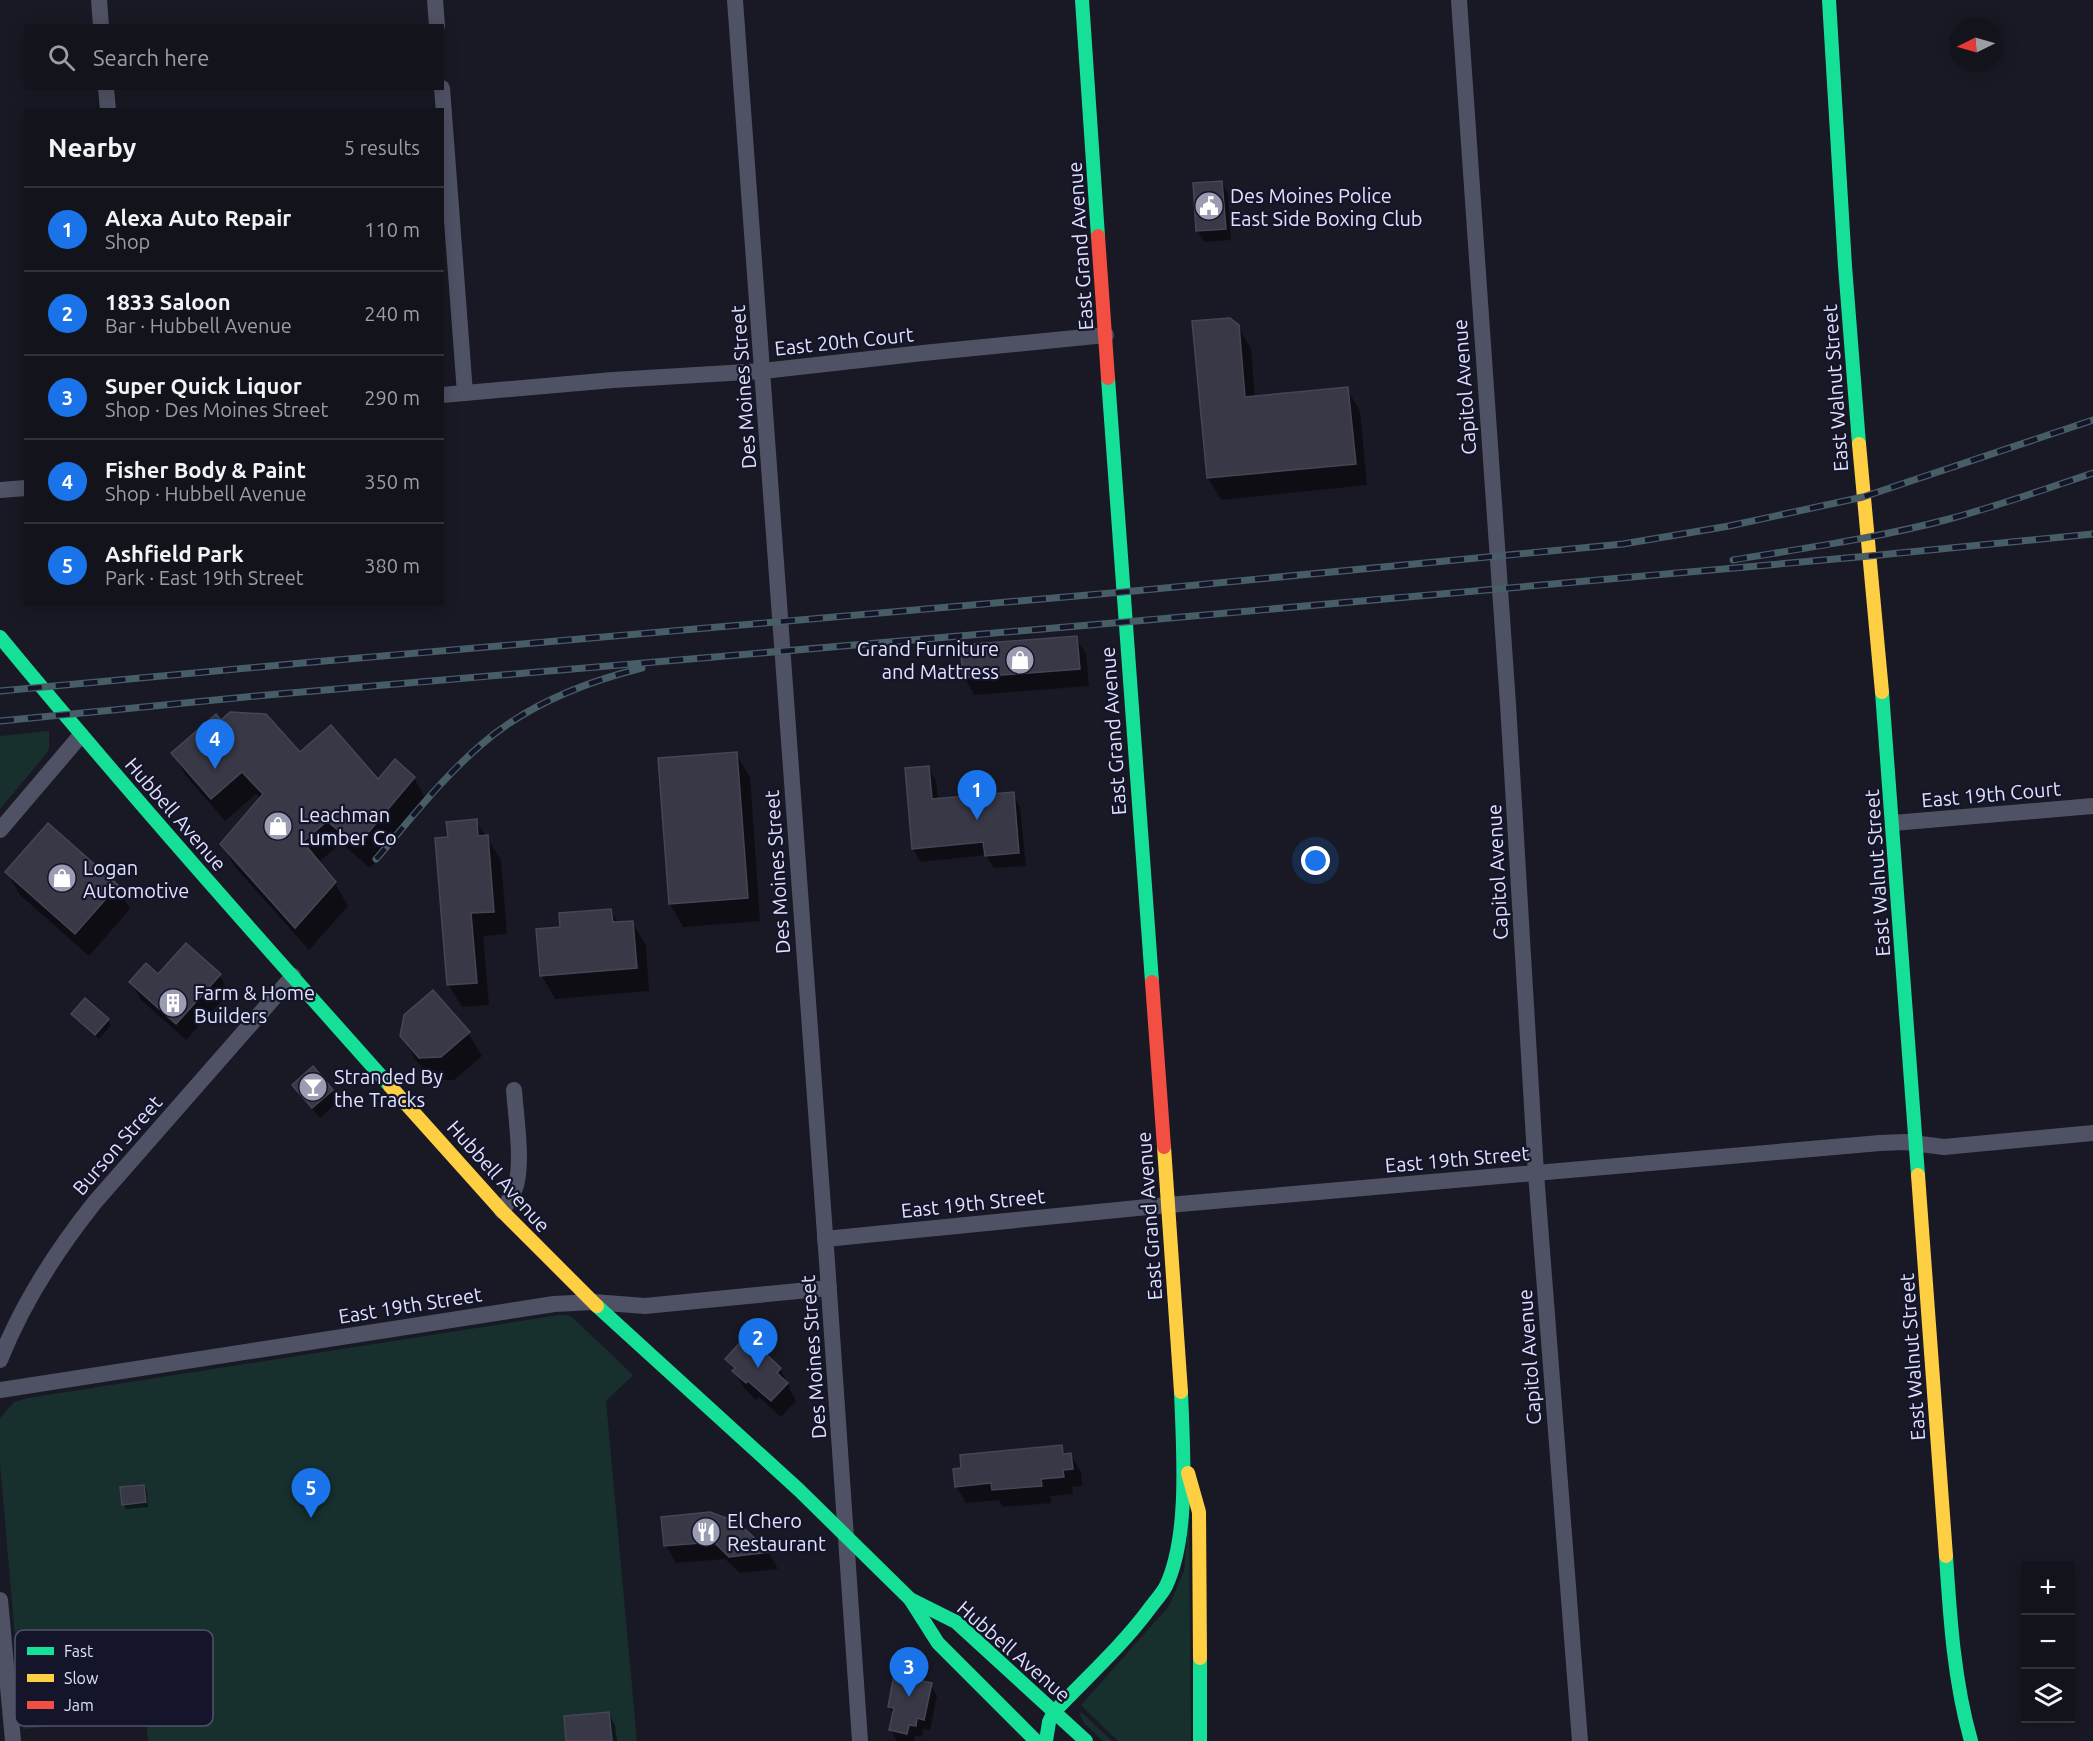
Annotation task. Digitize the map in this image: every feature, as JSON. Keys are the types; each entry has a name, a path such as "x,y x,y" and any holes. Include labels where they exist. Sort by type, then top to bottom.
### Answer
{"street":[{"path":"99,0 101,24"},
{"path":"435,0 437,24"},
{"name":"Des Moines Street","path":"735,0 860,1741"},
{"name":"East Grand Avenue","path":"1046,1741 1049,1722 1054,1712 1138,1624 1165,1588 1174,1564 1179,1539 1184,1460 1168,1205 1082,0"},
{"name":"Capitol Avenue","path":"1459,0 1508,704 1536,1173 1580,1741"},
{"name":"East Walnut Street","path":"1829,0 1846,278 1863,497 1893,823 1952,1641 1963,1713 1971,1741"},
{"path":"106,90 108,108"},
{"path":"442,90 444,108"},
{"path":"444,115 465,393"},
{"name":"East 20th Court","path":"444,395 613,380 763,371 1106,335"},
{"path":"0,490 24,488"},
{"name":"Hubbell Avenue","path":"0,637 81,735 502,1211 593,1302 799,1491 910,1599 938,1643 1036,1741"},
{"path":"0,830 81,735"},
{"name":"East 19th Court","path":"1893,823 2093,806"},
{"name":"Burson Street","path":"0,1360 34,1289 72,1232 95,1202 293,976"},
{"path":"502,1211 512,1197 517,1182 514,1090"},
{"name":"East 19th Street","path":"825,1239 1168,1205 1880,1143 1916,1143 1944,1147 2093,1133"},
{"name":"East 19th Street","path":"0,1390 554,1304 593,1302 645,1306 829,1288"},
{"name":"East Grand Avenue","path":"1184,1460 1198,1512 1200,1535 1200,1741"},
{"name":"Hubbell Avenue","path":"910,1599 956,1622 1086,1741"},
{"path":"0,1600 13,1741"}],"green space":[{"path":"49,731 49,748 46,754 0,809 0,736"},
{"path":"568,1315 633,1375 606,1401 637,1741 148,1741 147,1726 213,1726 213,1630 15,1630 15,1636 0,1463 0,1418 14,1402"},
{"path":"1189,1514 1191,1741 1118,1741 1081,1705 1169,1606 1184,1571"},
{"path":"1079,1712 1112,1741 1103,1741 1084,1723"},
{"path":"23,1726 54,1726 23,1729"}],"building":[{"name":"Des Moines Police East Side Boxing Club","path":"1222,181 1226,229 1196,231 1193,183"},
{"path":"1230,318 1239,325 1245,397 1348,387 1356,464 1207,478 1192,321"},
{"name":"Grand Furniture and Mattress","path":"1077,636 1080,669 963,678 960,645"},
{"path":"230,712 266,714 300,752 331,725 378,779 395,759 415,777 357,846 327,821 303,842 336,882 295,928 220,844 263,794 242,772 211,799 171,753 216,714 221,720"},
{"path":"737,752 748,898 669,904 658,758"},
{"path":"929,766 932,799 1014,792 1019,853 985,856 983,842 912,849 905,768"},
{"path":"477,819 478,836 488,835 494,912 471,913 477,983 447,985 435,838 448,837 446,822"},
{"name":"Logan Automotive","path":"48,823 118,885 75,934 5,872"},
{"path":"611,909 613,922 633,921 637,968 540,976 536,929 560,927 559,913"},
{"name":"Farm & Home Builders","path":"186,943 221,974 176,1024 129,982 146,963 158,974"},
{"path":"433,990 470,1032 441,1057 419,1058 400,1036 404,1015"},
{"path":"85,998 109,1019 95,1035 71,1014"},
{"name":"Stranded By the Tracks","path":"313,1066 333,1090 312,1108 292,1085"},
{"path":"746,1336 781,1368 777,1373 788,1383 771,1401 748,1381 746,1383 732,1371 735,1368 725,1359"},
{"path":"1062,1445 1063,1454 1071,1453 1073,1469 1063,1470 1064,1477 1041,1479 1042,1486 992,1490 991,1483 955,1487 953,1469 961,1468 960,1455"},
{"path":"144,1485 146,1502 122,1505 120,1487"},
{"name":"El Chero Restaurant","path":"710,1512 737,1522 770,1552 729,1557 714,1542 664,1546 661,1517"},
{"path":"894,1675 932,1683 924,1720 917,1718 916,1726 909,1725 907,1734 889,1730 894,1708 888,1707"},
{"path":"609,1712 612,1741 566,1741 564,1716"}],"railway":[{"path":"0,691 1123,592 1623,544 1729,526 1863,497 2093,420"},
{"path":"1733,560 1922,526 1985,509 2093,473"},
{"path":"0,721 267,695 1125,622 2093,534"},
{"path":"376,859 453,771 499,730 537,707 578,688 642,668"}],"traffic: fast":[{"path":"1082,0 1098,236"},
{"path":"1829,0 1845,266 1859,444"},
{"path":"1108,378 1152,982"},
{"path":"0,637 144,807 390,1086"},
{"path":"1882,692 1918,1175"},
{"path":"597,1306 799,1490 910,1599 938,1643 1036,1741"},
{"path":"1046,1741 1049,1722 1054,1712 1128,1636 1166,1586 1174,1565 1182,1517 1181,1392"},
{"path":"1946,1556 1951,1626 1960,1696 1971,1741"},
{"path":"910,1599 956,1622 1086,1741"},
{"path":"1200,1658 1200,1741"}],"traffic: slow":[{"path":"1859,444 1882,692"},
{"path":"390,1086 502,1211 597,1306"},
{"path":"1164,1147 1181,1392"},
{"path":"1918,1175 1946,1556"},
{"path":"1188,1473 1199,1512 1200,1658"}],"traffic: jam":[{"path":"1098,236 1108,378"},
{"path":"1152,982 1164,1147"}],"place":[{"name":"Des Moines Police East Side Boxing Club","path":"1209,206"},
{"name":"Grand Furniture and Mattress","path":"1020,660"},
{"name":"Fisher Body & Paint","path":"215,769"},
{"name":"Alexa Auto Repair","path":"977,820"},
{"name":"Leachman Lumber Co","path":"278,826"},
{"name":"Logan Automotive","path":"62,878"},
{"name":"Farm & Home Builders","path":"173,1003"},
{"name":"Stranded By the Tracks","path":"313,1087"},
{"name":"1833 Saloon","path":"758,1368"},
{"name":"Ashfield Park","path":"311,1518"},
{"name":"El Chero Restaurant","path":"706,1532"},
{"name":"Super Quick Liquor","path":"909,1697"}]}
